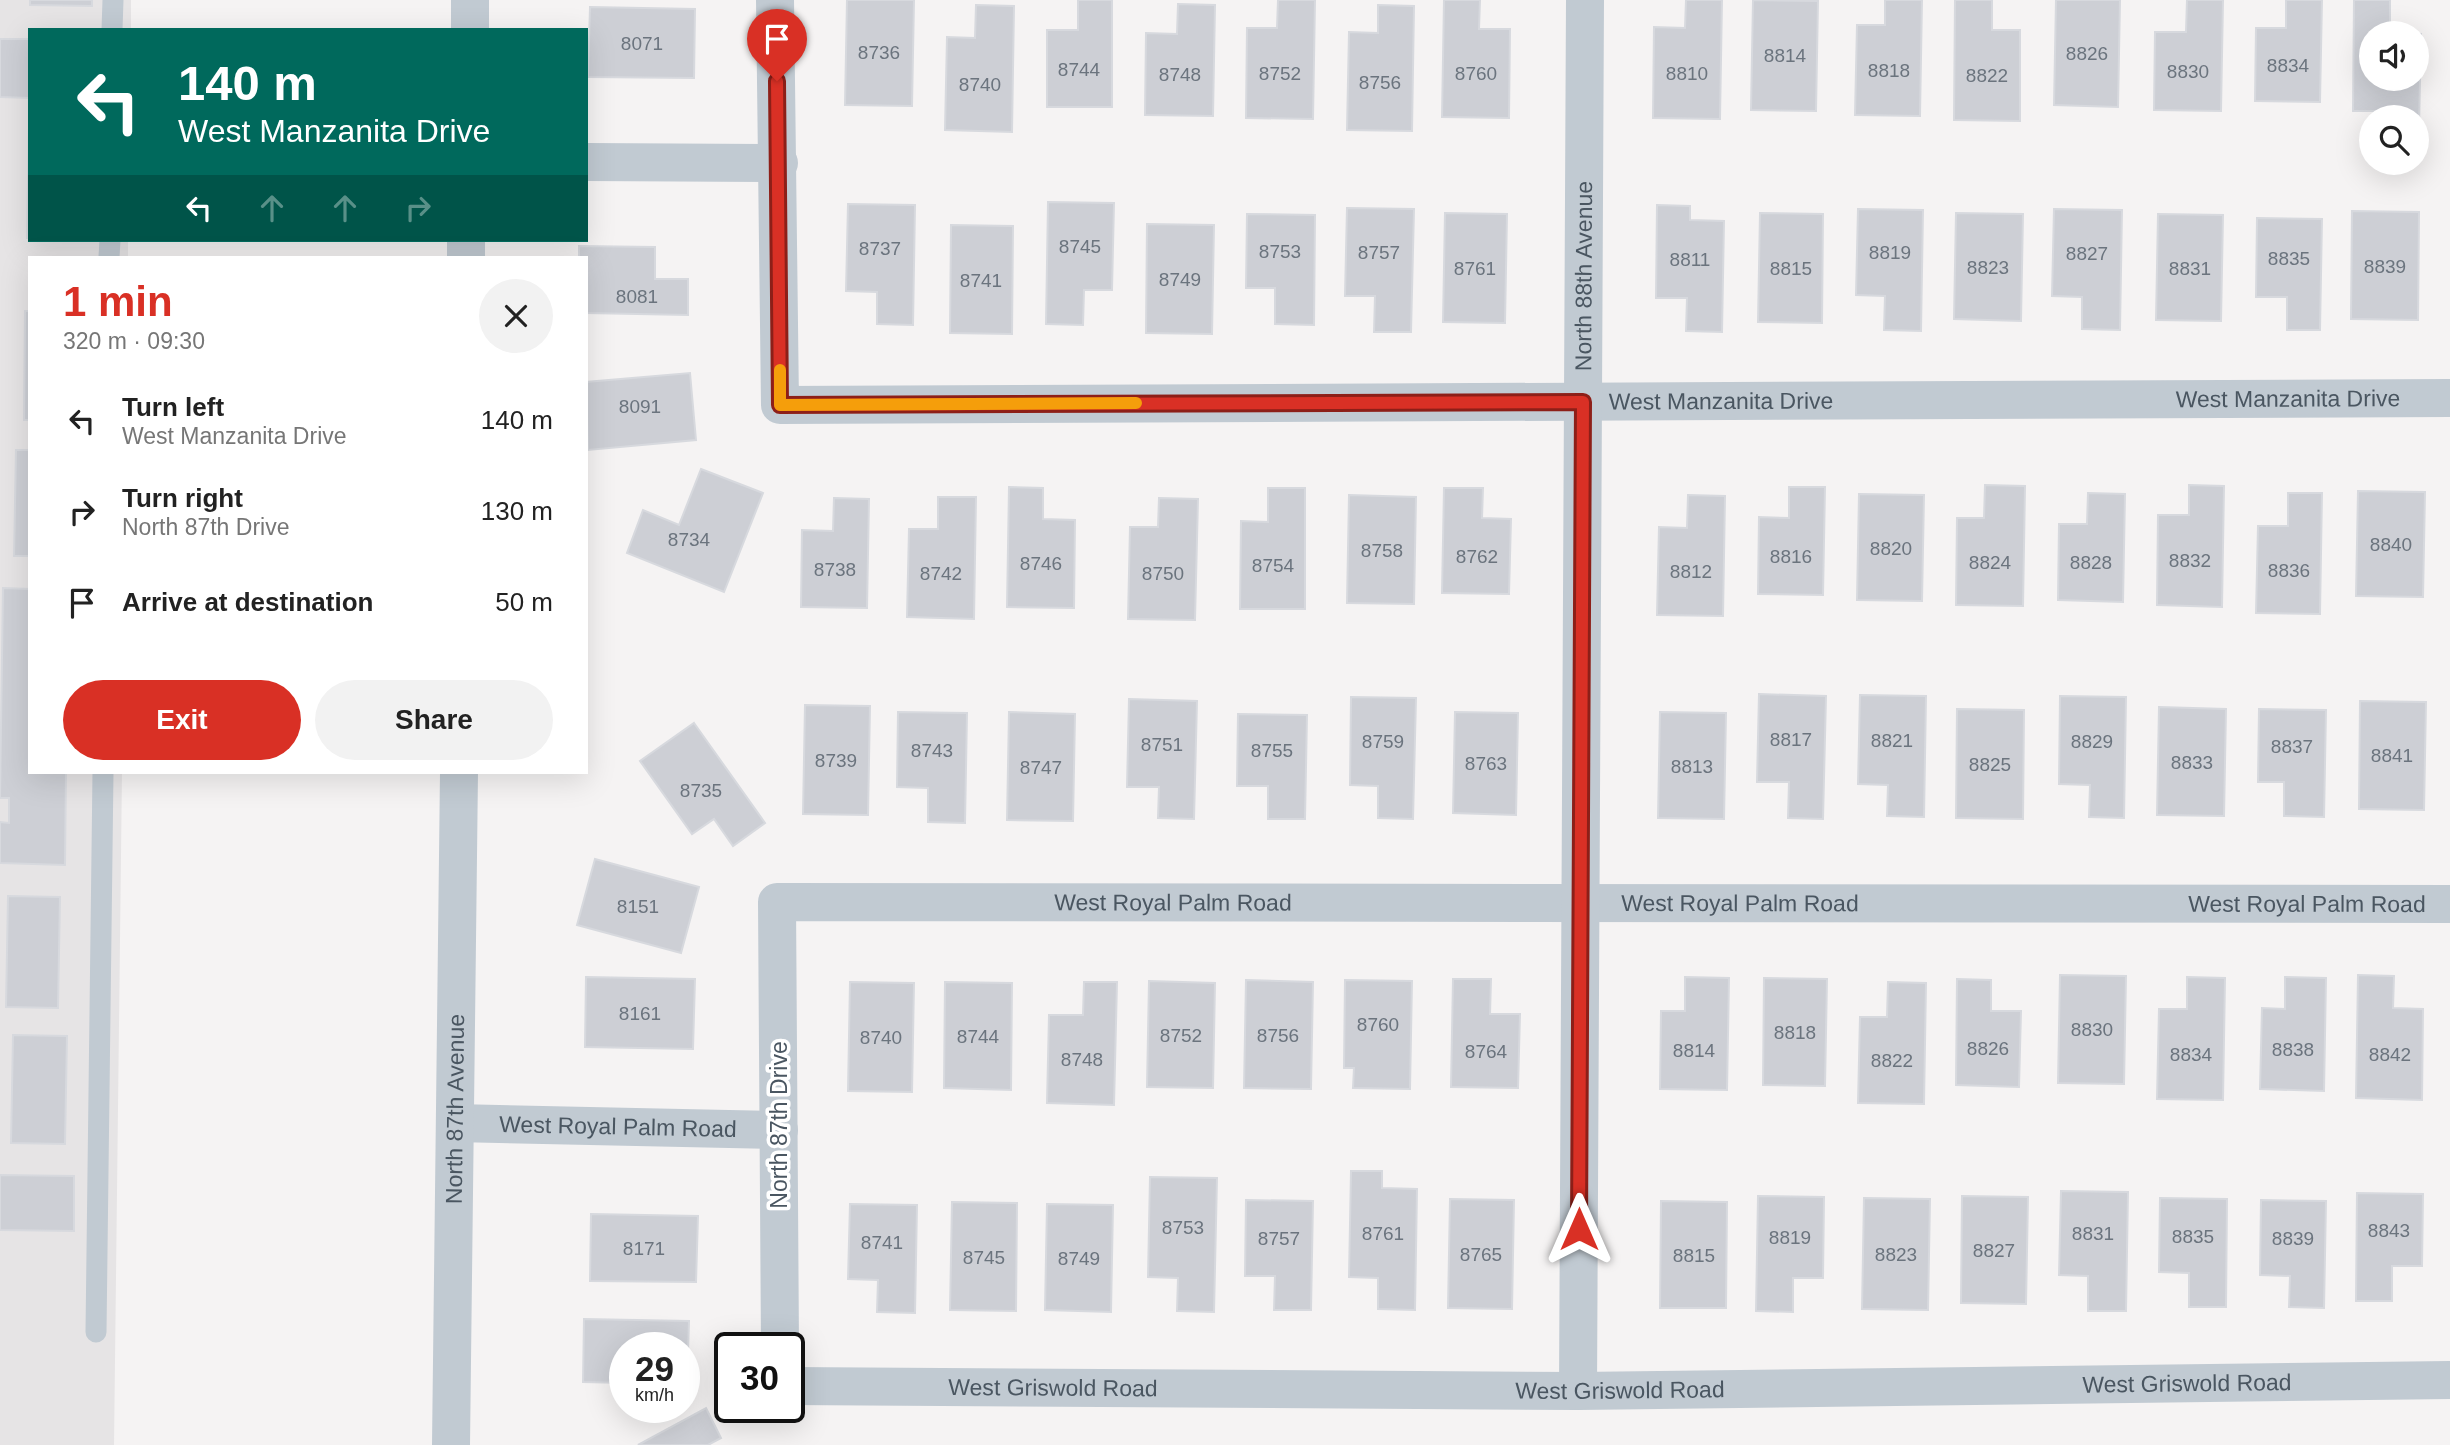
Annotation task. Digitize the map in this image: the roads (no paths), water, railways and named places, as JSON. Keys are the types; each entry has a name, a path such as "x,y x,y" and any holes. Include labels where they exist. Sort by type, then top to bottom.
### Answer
{"street":[{"path":"470,0 470,28"},
{"path":"588,162 779,163 775,0"},
{"name":"North 88th Avenue","path":"1578,1391 1584,0"},
{"name":"West Manzanita Drive","path":"779,163 780,405 2450,397"},
{"name":"North 87th Avenue","path":"451,1445 459,774"},
{"name":"West Royal Palm Road","path":"777,902 2450,904"},
{"name":"North 87th Drive","path":"777,902 780,1332"},
{"name":"West Royal Palm Road","path":"455,1124 779,1130"},
{"name":"West Griswold Road","path":"805,1386 1578,1391 2450,1380"}],"lane":[{"path":"112,28 113,0"},
{"path":"96,1332 103,774"}]}
